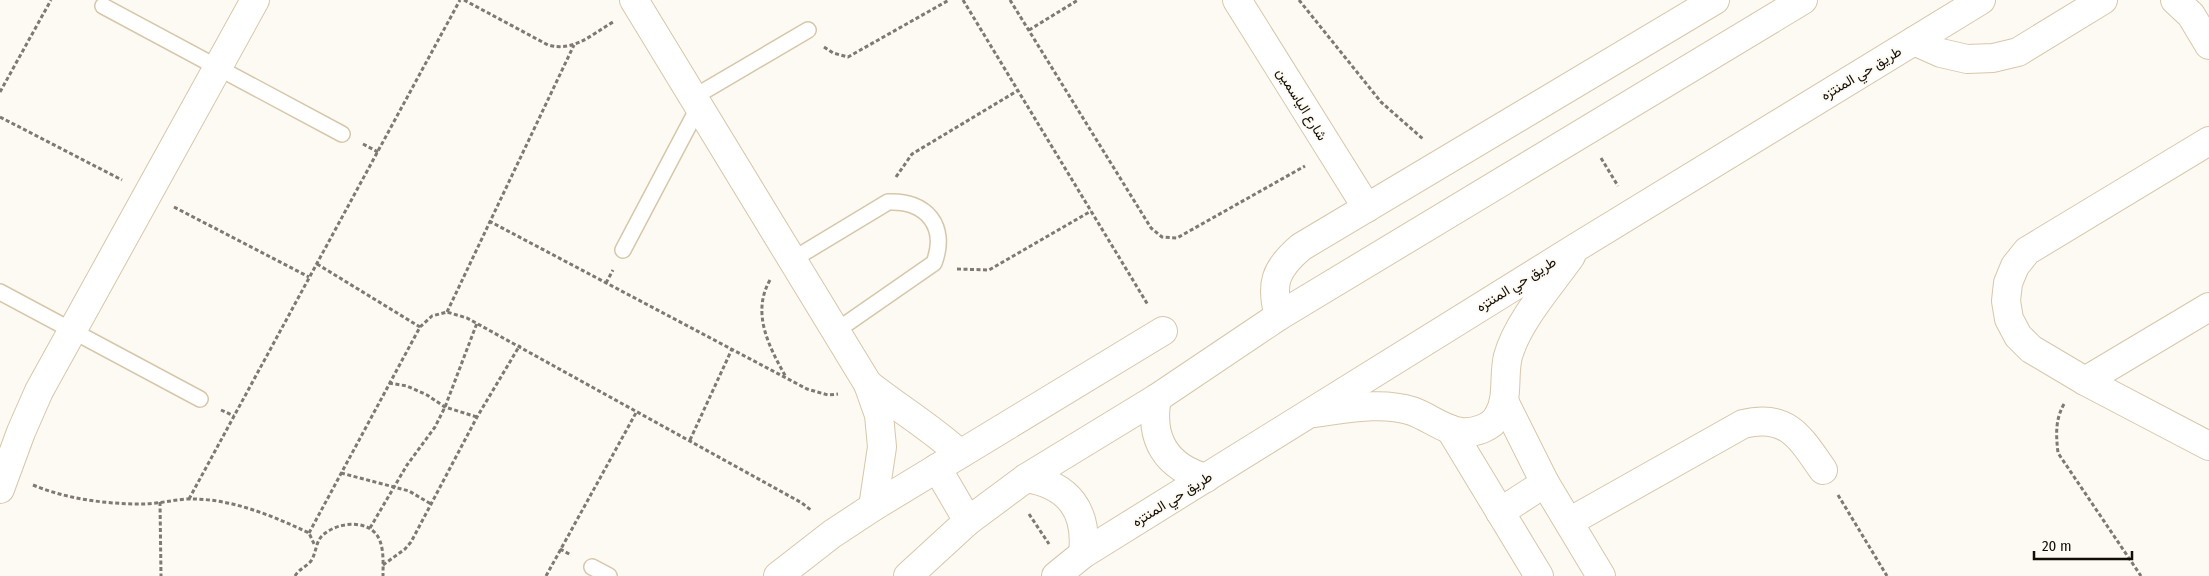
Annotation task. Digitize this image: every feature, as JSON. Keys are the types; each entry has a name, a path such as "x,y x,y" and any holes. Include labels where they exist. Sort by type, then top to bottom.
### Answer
{"street":[{"path":"2,482 39,391 254,0"},
{"name":"شارع الياسمين","path":"1237,0 1367,208"},
{"path":"1278,316 1274,297 1276,277 1286,260 1301,248 1715,0"},
{"path":"908,576 968,521 1019,483 1157,398 1278,316 1803,0"},
{"name":"طريق حي المنتزه","path":"1068,566 1307,413 1981,0"},
{"path":"1914,41 1941,53 1958,57 1993,58 2018,52 2103,0"},
{"path":"2175,0 2191,15 2209,44"},
{"path":"636,3 868,384 879,415 882,447 873,506"},
{"path":"2209,141 2027,252 2015,266 2008,283 2006,301 2009,319 2018,336 2031,349 2085,381 2209,446"},
{"path":"1307,413 1377,406 1395,407 1412,411 1450,429 1463,432 1476,431 1488,426 1498,416 1504,401 1508,357 1515,339 1577,246"},
{"path":"2085,381 2209,307"},
{"path":"778,576 832,534 873,506 1163,331"},
{"path":"868,384 893,404 944,439 960,454"},
{"path":"0,430 18,417 39,391"},
{"path":"1157,398 1154,413 1155,429 1160,443 1168,456 1179,467 1192,474 1206,478"},
{"path":"1504,401 1545,483 1601,576"},
{"path":"1569,522 1743,424 1757,420 1773,422 1787,427 1800,436 1823,470"},
{"path":"1450,429 1537,575"},
{"path":"937,468 968,521"},
{"path":"1019,483 1042,481 1056,487 1068,497 1077,509 1083,523 1084,539 1068,566"},
{"path":"1500,512 1545,483"}],"lane":[{"path":"103,6 342,134"},
{"path":"623,250 696,101 808,30"},
{"path":"792,260 888,202 902,201 915,205 926,212 934,223 939,236 939,250 934,263 836,331"},
{"path":"0,292 200,399"},
{"path":"592,567 609,576"}],"path":[{"path":"1,90 51,0"},
{"path":"188,499 460,0"},
{"path":"464,0 548,44 560,48 574,45 636,3"},
{"path":"808,30 819,44 833,53 848,56 949,0"},
{"path":"963,0 1163,331"},
{"path":"1010,0 1151,228 1162,237 1177,238 1332,151"},
{"path":"1029,30 1078,0"},
{"path":"1299,0 1381,102 1420,136 1440,164"},
{"path":"446,312 574,45"},
{"path":"888,202 893,184 901,168 912,154 1018,90"},
{"path":"1585,131 1634,212"},
{"path":"934,263 971,271 989,270 1091,211"},
{"path":"489,221 807,389 828,395 849,394 868,384"},
{"path":"786,378 772,354 761,311 764,291 774,273 792,260"},
{"path":"317,264 420,327"},
{"path":"309,533 420,327 432,316 446,312 467,318 520,345 802,503 821,517 832,534"},
{"path":"370,528 394,486 429,435 445,407 477,323"},
{"path":"383,565 406,549 412,542 477,417 520,345"},
{"path":"690,440 732,349"},
{"path":"2085,381 2070,394 2059,412 2055,432 2058,453 2141,576"},
{"path":"389,383 407,386 427,395 445,407 477,417"},
{"path":"546,576 637,411"},
{"path":"1823,470 1887,576"},
{"path":"341,473 409,491 431,504"},
{"path":"2,482 94,502 142,504 188,499 230,504 271,515 309,533 315,546"},
{"path":"1019,483 1068,566"},
{"path":"160,502 161,576"},
{"path":"295,576 299,568 310,563 315,546 323,534 337,526 353,524 370,528 380,540 383,576"}]}
